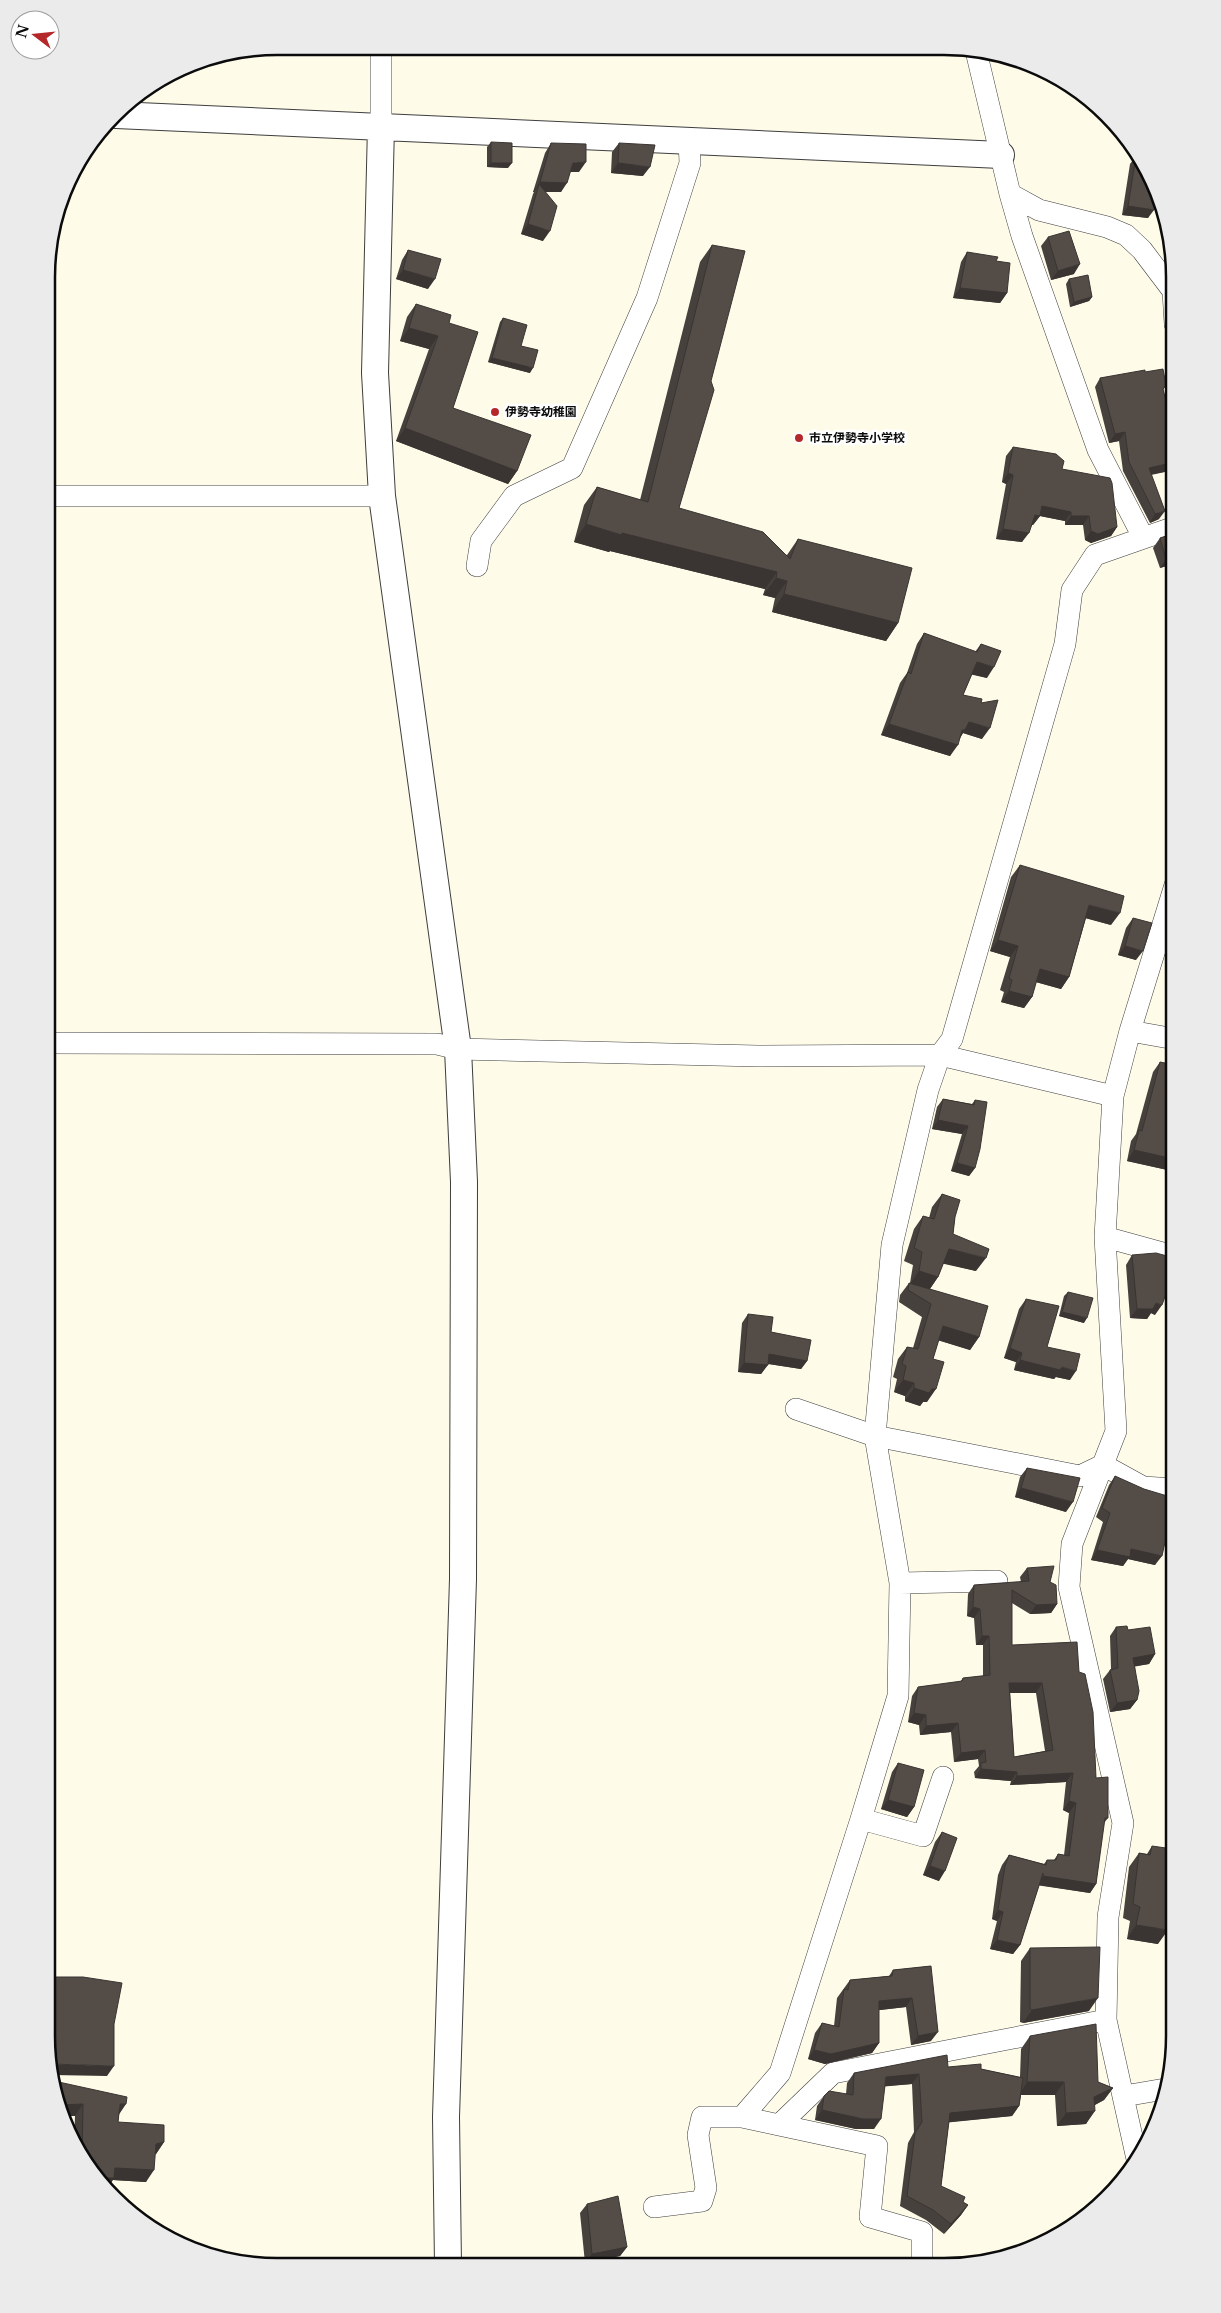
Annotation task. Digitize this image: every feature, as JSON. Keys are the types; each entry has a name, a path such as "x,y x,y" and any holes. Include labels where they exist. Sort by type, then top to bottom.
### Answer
{"street":[{"path":"381,55 376,373 382,496 458,1049 464,1182 463,1579 446,2117 448,2258"},
{"path":"978,58 1010,194 1022,236 1098,450 1143,537"},
{"path":"124,116 381,126 1001,155"},
{"path":"478,566 481,540 514,496 572,468 647,298 690,164 688,140"},
{"path":"1010,194 1025,204 1039,210 1107,227 1126,235 1153,264 1166,282"},
{"path":"55,496 382,496"},
{"path":"742,2117 780,2073 898,1696 900,1583 875,1436 892,1245 928,1090 940,1055 952,1038 1065,644 1072,590 1095,555 1166,530"},
{"path":"1135,2149 1106,2020 1108,1917 1122,1823 1069,1587 1072,1544 1116,1431 1105,1237 1113,1096 1130,1031 1166,914"},
{"path":"1130,1031 1166,1038"},
{"path":"55,1043 437,1044 458,1049 758,1056 940,1055 1113,1096"},
{"path":"1105,1237 1166,1254"},
{"path":"796,1410 875,1436 1080,1476 1103,1465"},
{"path":"1103,1465 1143,1487 1166,1488"},
{"path":"900,1583 998,1581"},
{"path":"861,1819 923,1836 944,1777"},
{"path":"779,2125 833,2073 1106,2020"},
{"path":"1124,2096 1159,2090"},
{"path":"654,2207 702,2201 706,2188 698,2135 702,2117 742,2117 877,2146 870,2217 922,2232 922,2258"}],"building":[{"path":"491,142 512,143 512,163 491,163"},
{"path":"551,143 586,144 586,162 573,163 567,183 540,182"},
{"path":"619,143 655,145 650,167 618,163"},
{"path":"1135,164 1154,207 1154,210 1128,206"},
{"path":"539,184 557,206 550,231 528,224"},
{"path":"1069,231 1080,264 1058,271 1048,237"},
{"path":"712,245 745,251 711,381 714,390 679,508 763,532 790,559 798,539 912,568 898,623 784,594 787,581 776,578 777,572 622,533 621,535 586,524 597,487 648,502"},
{"path":"408,250 441,259 435,279 403,270"},
{"path":"967,252 998,257 996,261 1010,263 1007,293 960,288"},
{"path":"1088,275 1092,297 1074,302 1069,279"},
{"path":"416,304 451,315 449,323 478,332 453,408 531,435 517,471 405,428 438,336 409,328"},
{"path":"503,318 527,325 521,346 538,350 533,368 492,358"},
{"path":"1163,369 1166,385 1163,389 1166,401 1166,464 1149,468 1165,511 1155,514 1129,462 1125,432 1115,434 1100,378 1145,370 1145,372"},
{"path":"1013,447 1056,454 1064,461 1062,469 1110,478 1117,527 1098,534 1091,531 1089,516 1071,516 1071,512 1042,506 1040,516 1035,515 1029,533 1003,529 1013,475 1008,473"},
{"path":"1166,536 1166,559 1160,538"},
{"path":"924,633 977,652 981,644 1001,651 994,667 977,662 963,695 982,699 981,703 998,700 990,728 969,722 965,730 962,730 958,745 889,724 908,672 911,674"},
{"path":"1020,865 1124,896 1120,913 1089,905 1069,977 1040,969 1032,997 1009,991 1012,980 1009,978 1018,946 998,940"},
{"path":"1133,918 1152,923 1143,951 1125,946"},
{"path":"1160,1062 1166,1063 1166,1157 1134,1150 1139,1130 1142,1131"},
{"path":"943,1099 974,1105 975,1100 987,1102 980,1149 975,1168 957,1163 968,1126 938,1120"},
{"path":"942,1194 960,1200 953,1234 989,1249 986,1258 949,1249 938,1277 919,1271 922,1252 914,1248 923,1216 934,1219"},
{"path":"1156,1253 1166,1256 1166,1294 1162,1305 1156,1303 1153,1309 1137,1309 1132,1255"},
{"path":"909,1283 988,1306 979,1337 943,1326 933,1359 944,1362 936,1389 932,1389 929,1393 914,1388 914,1383 903,1380 906,1366 902,1364 907,1347 918,1349 931,1304 908,1290"},
{"path":"1068,1292 1093,1298 1087,1318 1062,1312"},
{"path":"1026,1299 1059,1306 1047,1347 1080,1354 1076,1371 1062,1367 1060,1370 1020,1360 1022,1353 1010,1348"},
{"path":"748,1314 773,1317 771,1332 811,1340 807,1361 769,1354 768,1365 744,1363"},
{"path":"1027,1468 1080,1478 1073,1502 1021,1488"},
{"path":"1115,1476 1144,1489 1166,1496 1166,1538 1162,1556 1131,1549 1130,1557 1097,1550 1110,1513 1102,1508"},
{"path":"1054,1566 1050,1582 1056,1585 1057,1604 1036,1605 1012,1590 1012,1645 1077,1642 1079,1672 1085,1674 1093,1712 1096,1778 1108,1777 1108,1818 1105,1818 1096,1884 1043,1876 1043,1873 1020,1945 997,1940 1003,1912 998,1910 1005,1866 1009,1855 1046,1865 1047,1860 1056,1860 1058,1854 1069,1856 1076,1803 1069,1801 1073,1773 1017,1776 1017,1772 981,1769 981,1763 986,1762 985,1750 961,1753 958,1723 926,1726 926,1715 914,1713 918,1687 990,1675 989,1636 982,1636 980,1609 973,1607 974,1585 1029,1581 1027,1568","holes":["1009,1683 1042,1683 1053,1750 1014,1757"]},
{"path":"1127,1626 1128,1630 1150,1627 1155,1654 1133,1658 1139,1691 1137,1700 1117,1703 1110,1670 1118,1668 1116,1627"},
{"path":"898,1763 924,1770 914,1807 888,1800"},
{"path":"942,1832 957,1838 945,1871 930,1866"},
{"path":"1152,1846 1166,1848 1166,1930 1136,1925 1140,1907 1133,1904 1139,1853 1150,1855"},
{"path":"1100,1947 1098,1998 1030,2009 1030,1948"},
{"path":"931,1966 938,2032 918,2036 912,1998 879,2001 879,2043 831,2054 814,2050 822,2023 839,2027 844,1989 848,1990 850,1980 892,1976 893,1970"},
{"path":"55,1977 83,1977 122,1983 114,2024 114,2066 57,2064 55,2050"},
{"path":"1096,2024 1098,2082 1113,2088 1094,2097 1095,2111 1066,2113 1064,2082 1027,2082 1030,2036"},
{"path":"947,2055 948,2067 981,2064 981,2069 1023,2078 1019,2106 950,2113 941,2186 965,2197 963,2202 968,2205 951,2224 933,2210 907,2196 915,2133 922,2122 919,2074 886,2077 881,2119 863,2119 822,2110 824,2096 829,2091 853,2095 854,2073"},
{"path":"60,2082 127,2097 126,2104 120,2104 118,2122 164,2125 164,2142 156,2144 154,2170 115,2168 114,2178 107,2178 92,2159 82,2142 83,2104 66,2105"},
{"path":"618,2196 627,2247 592,2254 587,2204"}],"place":[{"name":"伊勢寺幼稚園","path":"495,412"},
{"name":"市立伊勢寺小学校","path":"799,438"}]}
